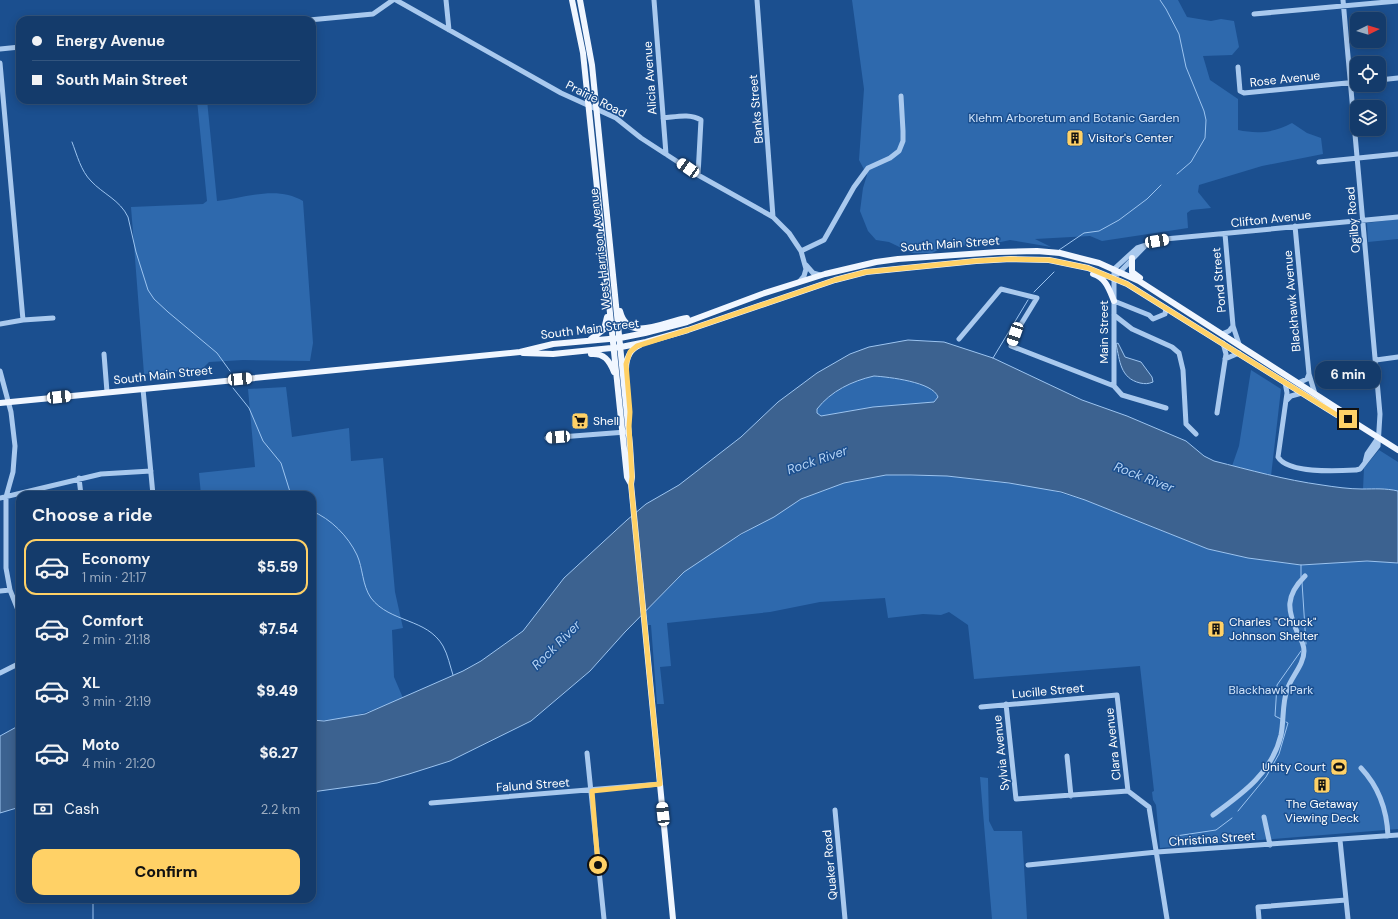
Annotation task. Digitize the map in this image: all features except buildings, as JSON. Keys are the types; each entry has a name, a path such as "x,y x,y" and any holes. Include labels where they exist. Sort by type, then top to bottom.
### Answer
{"main road":[{"name":"West Harrison Avenue","path":"572,0 579,30 627,477 631,484"},
{"name":"West Harrison Avenue","path":"580,0 590,46 597,109 629,429 632,477 631,484"},
{"path":"582,341 600,334 607,321 603,244"},
{"name":"South Main Street","path":"0,403 520,352 542,346 620,338 667,328 799,282 842,269 898,259 1019,251 1060,253 1099,263 1117,271 1161,294 1343,412 1348,419"},
{"path":"1132,258 1131,268 1134,274 1157,288 1161,294"},
{"path":"1023,259 1096,275 1107,285 1114,301"},
{"name":"South Main Street","path":"520,352 535,354 613,348 646,342 682,332 856,274 896,268 1023,259 1049,260 1071,264 1114,278 1223,343 1337,415 1348,419 1398,450"},
{"path":"616,294 622,318 628,325 635,329 644,329 681,319 701,317"},
{"path":"629,429 630,412 627,360 633,349 646,342"},
{"path":"535,354 553,357 591,354 602,355 609,361 617,383"},
{"path":"631,484 673,919"}],"street":[{"path":"316,19 373,14 394,0"},
{"name":"Prairie Road","path":"394,0 561,93 616,118 698,175 773,217 789,233 801,251 806,264"},
{"path":"446,0 449,30"},
{"name":"Alicia Avenue","path":"654,0 666,154"},
{"name":"Banks Street","path":"756,0 773,217"},
{"path":"1254,14 1343,3 1398,1"},
{"name":"Ogilby Road","path":"1343,3 1350,83"},
{"path":"0,49 16,47"},
{"path":"0,63 23,320"},
{"name":"Rose Avenue","path":"1238,67 1240,91 1244,93 1350,83"},
{"path":"1386,79 1398,78"},
{"name":"Ogilby Road","path":"1286,401 1278,457 1285,464 1316,470 1356,470 1377,449 1380,414 1351,92"},
{"path":"801,251 824,240 854,187 868,168 890,158 899,150 903,131 901,96"},
{"path":"663,118 686,115 696,117 701,120 698,175"},
{"path":"1320,162 1398,154"},
{"name":"Clifton Avenue","path":"1114,278 1117,271 1133,251 1147,244 1166,240 1398,216"},
{"name":"Blackhawk Avenue","path":"1295,226 1309,374 1315,394"},
{"name":"Pond Street","path":"1225,234 1233,326 1239,344"},
{"name":"Clifton Avenue","path":"1117,271 1147,244"},
{"path":"806,264 813,273 821,275"},
{"path":"799,282 804,276 806,264"},
{"name":"Main Street","path":"1114,278 1114,386"},
{"path":"959,339 1001,289 1038,298 1015,334 1011,346 1114,386 1122,395 1166,408"},
{"path":"1114,301 1149,315 1153,319 1165,314 1166,308"},
{"path":"1114,315 1132,329 1172,347 1179,353 1183,370 1186,424 1196,434"},
{"path":"0,324 23,320 53,318"},
{"name":"Pond Street","path":"1222,334 1229,331 1233,326"},
{"path":"1217,413 1226,350 1223,343"},
{"path":"1225,359 1238,353"},
{"path":"104,354 107,392"},
{"path":"1376,360 1398,357"},
{"path":"0,371 9,402 15,446 13,472 3,498 4,548 10,590 16,605"},
{"path":"1298,383 1305,380 1309,374"},
{"path":"1285,382 1287,391 1286,401"},
{"path":"143,389 153,491"},
{"path":"1286,401 1291,396 1302,393"},
{"path":"548,438 622,432 629,429"},
{"path":"30,491 79,478 101,474 151,471"},
{"path":"79,478 81,491"},
{"path":"3,498 16,495"},
{"path":"1213,815 1251,786 1264,772 1281,735 1287,689 1302,661 1304,650 1288,608 1292,594 1305,576"},
{"path":"0,591 10,590"},
{"path":"0,672 16,665"},
{"name":"Lucille Street","path":"981,707 1117,695"},
{"name":"Clara Avenue","path":"1117,695 1128,791 1149,807 1167,919"},
{"name":"Sylvia Avenue","path":"1006,704 1016,799 1071,796"},
{"path":"587,753 604,919"},
{"path":"1067,756 1071,796 1128,791"},
{"path":"1361,768 1370,777 1385,811 1388,836"},
{"name":"Falund Street","path":"431,803 519,795 592,791 660,784"},
{"name":"Quaker Road","path":"835,810 845,919"},
{"path":"1264,817 1270,845"},
{"name":"Christina Street","path":"1028,865 1157,852 1398,835"},
{"path":"1340,840 1348,919"},
{"path":"1259,919 1258,907 1346,900"}],"green space":[{"name":"Klehm Arboretum and Botanic Garden","path":"852,0 1178,0 1187,17 1211,21 1221,19 1234,21 1239,47 1232,55 1203,56 1210,80 1238,99 1238,130 1265,132 1279,129 1292,123 1307,133 1321,138 1323,154 1262,166 1199,185 1198,192 1211,208 1191,210 1187,213 1188,228 1102,241 1090,236 1035,239 1051,247 1010,240 987,245 946,246 932,253 912,253 889,242 876,240 868,231 860,211 863,188 867,175 859,160 864,89"},
{"path":"197,104 207,104 217,201 272,193 293,196 303,201 313,343 310,361 243,360 209,362 198,373 183,371 144,374 131,207 203,204 207,201"},
{"path":"1398,219 1398,239 1368,242 1367,223"},
{"path":"1251,370 1281,389 1271,476 1232,466 1239,446"},
{"path":"874,376 900,379 920,384 934,392 938,397 934,402 873,407 821,416 817,413 816,409 835,392 850,384"},
{"path":"286,387 292,437 349,428 351,461 383,458 395,592 403,628 392,630 394,677 403,698 359,715 336,719 316,720 316,491 201,491 199,473 255,467 248,389"},
{"path":"1379,450 1398,462 1398,491 1363,489 1364,468"},
{"name":"Blackhawk Park","path":"886,475 947,476 1040,487 1085,500 1208,549 1248,558 1301,565 1367,561 1398,563 1398,829 1160,848 1156,805 1153,800 1152,792 1154,791 1140,666 974,679 968,625 949,612 941,615 923,614 888,618 885,598 820,602 770,612 667,623 671,666 660,667 664,704 657,704 651,625 648,625 646,610 684,572 701,559 801,499 844,483"},
{"path":"980,777 988,778 989,821 994,831 1022,831 1027,919 992,919"}],"water":[{"name":"Rock River","path":"908,340 944,342 993,358 1082,400 1127,416 1186,441 1204,456 1214,461 1308,483 1357,489 1384,489 1398,491 1398,563 1367,561 1301,565 1248,558 1208,549 1085,500 1061,492 1009,483 947,476 886,475 844,483 801,499 774,517 741,534 684,572 625,632 590,671 531,721 450,761 377,783 316,791 316,720 324,721 365,714 463,671 481,661 523,631 564,578 646,504 679,485 741,437 778,402 817,373 850,354 869,347","holes":["874,376 900,379 920,384 934,392 938,397 934,402 873,407 821,416 817,413 817,409 829,397 850,384"]},
{"path":"1118,343 1125,357 1141,362 1152,377 1153,382 1146,384 1140,383 1133,381 1128,377 1120,362 1116,344"},
{"path":"16,727 16,808 0,813 0,736"}],"waterway":[{"path":"1160,0 1179,34 1186,67 1204,111 1206,120 1205,138 1191,162 1177,174"},
{"path":"72,142 80,163 88,177 96,186 125,211 128,217 136,252 148,290 154,299 217,353 230,371"},
{"path":"1059,250 1084,233 1099,231 1119,220 1147,199 1161,185"},
{"path":"1034,292 1054,272"},
{"path":"993,358 1028,300"},
{"path":"233,388 249,408 263,441 281,463 290,491"},
{"path":"316,513 332,523 349,541 359,560 364,582 371,598 388,612 428,630 436,637 445,649 453,675"},
{"path":"1301,565 1301,577"},
{"path":"1302,582 1306,644"},
{"path":"1281,719 1275,716 1277,685 1301,651"},
{"path":"1238,811 1266,777 1279,754 1288,723 1286,722"},
{"path":"1176,836 1216,830 1232,818"},
{"path":"93,903 93,919"}],"place":[{"name":"Visitor's Center","path":"1075,138"},
{"name":"Shell","path":"580,421"},
{"name":"Charles \"Chuck\" Johnson Shelter","path":"1216,629"},
{"name":"Unity Court","path":"1339,767"},
{"name":"The Getaway Viewing Deck","path":"1322,785"}],"route":[{"path":"598,865 592,791 660,784 631,484 632,477 629,427 630,412 626,364 630,352 637,346 835,280 866,272 976,261 1011,259 1049,260 1088,268 1127,284 1337,415 1348,419"}]}
